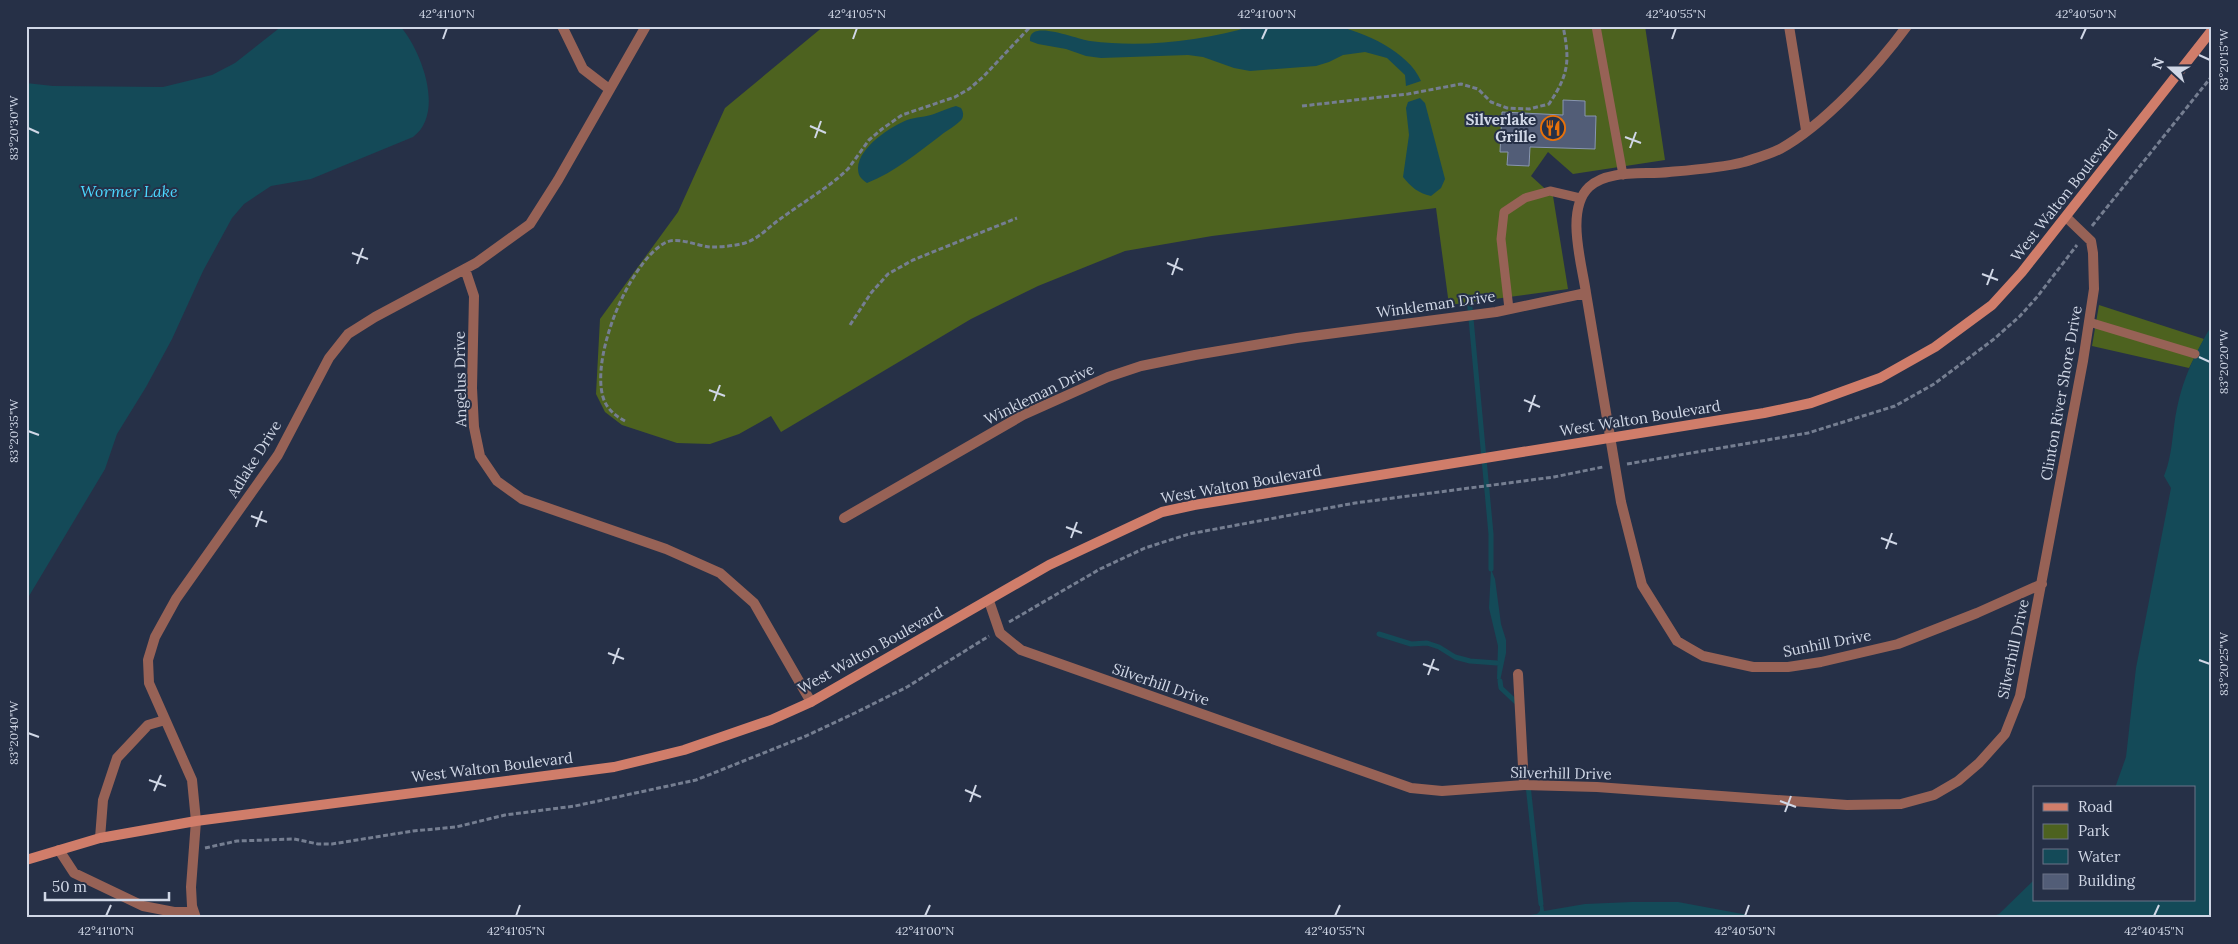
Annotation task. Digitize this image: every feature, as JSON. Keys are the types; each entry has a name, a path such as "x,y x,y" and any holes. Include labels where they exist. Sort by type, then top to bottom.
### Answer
{"main road":[{"name":"West Walton Boulevard","path":"26,860 100,838 196,821 614,767 684,750 771,720 811,702 1049,566 1162,512 1194,505 1764,413 1811,403 1880,378 1935,347 1992,305 2022,272 2066,217 2212,30"}],"street":[{"path":"562,26 583,69 608,89"},
{"path":"465,269 499,248 530,224 558,180 608,89 646,26"},
{"path":"1789,26 1806,130"},
{"path":"1586,293 1576,220 1580,198 1588,188 1600,180 1623,175 1668,172 1742,163 1769,154 1806,130 1869,72 1907,26"},
{"name":"Clinton River Shore Drive","path":"2042,584 2094,289 2091,241 2066,217"},
{"name":"Angelus Drive","path":"465,269 474,296 472,388 474,427 480,456 497,481 522,499 666,548 720,573 754,603 811,702"},
{"name":"Adlake Drive","path":"195,915 191,887 196,821 192,780 149,683 148,660 155,637 176,599 278,455 329,358 348,334 375,317 465,269"},
{"name":"Winkleman Drive","path":"844,518 1023,415 1108,377 1142,366 1195,354 1297,338 1509,309 1586,293"},
{"name":"Sunhill Drive","path":"1586,293 1621,502 1642,585 1677,641 1703,656 1753,667 1788,667 1820,662 1898,644 1977,613 2042,584"},
{"name":"Silverhill Drive","path":"989,601 1000,633 1022,650 1410,788 1442,791 1524,785 1701,793 1847,805 1901,804 1934,795 1958,781 1979,763 2005,734 2020,696 2042,584"},
{"path":"1518,674 1524,785"},
{"path":"100,838 103,800 117,758 148,725 165,720"},
{"path":"59,850 74,873 143,906 195,915"}],"lane":[{"path":"1596,26 1623,175"},
{"path":"1509,309 1501,239 1504,212 1525,198 1550,191 1580,198"},
{"path":"2089,322 2195,354"}],"path":[{"path":"625,421 608,408 603,397 601,384 605,348 615,312 629,284 660,245 668,241 712,247 728,246 745,243 761,235 838,178 848,169 869,140 892,122 916,109 955,97 969,89 983,77 1031,26"},
{"path":"1302,106 1408,94 1461,84 1478,89 1491,102 1508,108 1529,109 1549,104 1560,87 1567,68 1563,26"},
{"path":"195,848 209,848 238,841 294,839 318,844 332,844 413,831 456,827 505,815 576,806 696,780 797,740 855,713 942,666 1053,594 1100,568 1145,548 1189,534 1355,502 1554,477 1765,442 1808,433 1895,406 1934,384 2000,334 2037,297 2084,235 2212,76"},
{"path":"850,325 871,294 888,274 912,260 1017,218"}],"green space":[{"path":"824,26 1645,26 1665,160 1573,174 1548,152 1531,176 1553,196 1568,289 1449,305 1436,208 1212,236 1125,251 1038,286 971,319 781,432 771,416 739,434 710,444 677,443 622,425 605,412 596,394 600,319 678,212 725,108"},
{"path":"2099,305 2204,339 2189,368 2092,346"}],"water":[{"path":"1326,25 1359,33 1384,44 1396,52 1415,71 1421,81 1406,86 1405,75 1387,58 1365,52 1343,55 1316,66 1250,71 1234,68 1203,57 1188,55 1101,58 1086,56 1066,49 1030,41 1032,34 1037,31 1045,31 1090,41 1110,43 1172,42 1213,36 1253,26"},
{"name":"Wormer Lake","path":"282,26 400,26 416,51 427,82 428,113 423,127 413,137 311,179 271,186 244,204 232,218 203,271 172,339 146,387 117,434 105,469 26,601 26,83 53,86 163,87 212,75 235,63"},
{"path":"1420,98 1425,103 1445,179 1441,188 1431,196 1415,189 1403,177 1409,135 1406,108 1408,102"},
{"path":"956,106 961,108 963,115 962,119 954,126 905,162 877,179 867,183 860,177 858,168 860,160 869,145 884,133 907,120 931,115"},
{"path":"2212,325 2212,918 1987,918 1999,914 2033,881 2033,902 2196,902 2196,786 2116,786 2126,757 2136,668 2171,488 2164,476 2171,451 2177,408 2191,365"},
{"path":"1491,569 1495,579 1501,624 1506,640 1506,653 1500,681 1497,679 1498,646 1489,608"},
{"path":"1678,902 1764,918 1511,918 1537,914 1540,911 1540,904 1543,904 1544,911 1585,904"}],"building":[{"path":"1563,100 1585,101 1585,116 1596,116 1595,149 1530,147 1529,166 1507,165 1508,152 1500,152 1502,112 1563,115"}],"waterway":[{"path":"1469,297 1491,534 1491,569"},
{"path":"1379,634 1411,644 1427,643 1439,647 1455,657 1470,661 1497,663"},
{"path":"1500,681 1501,688 1517,703"},
{"path":"1528,785 1541,904"}],"place":[{"name":"Silverlake Grille","path":"1553,128"}]}
